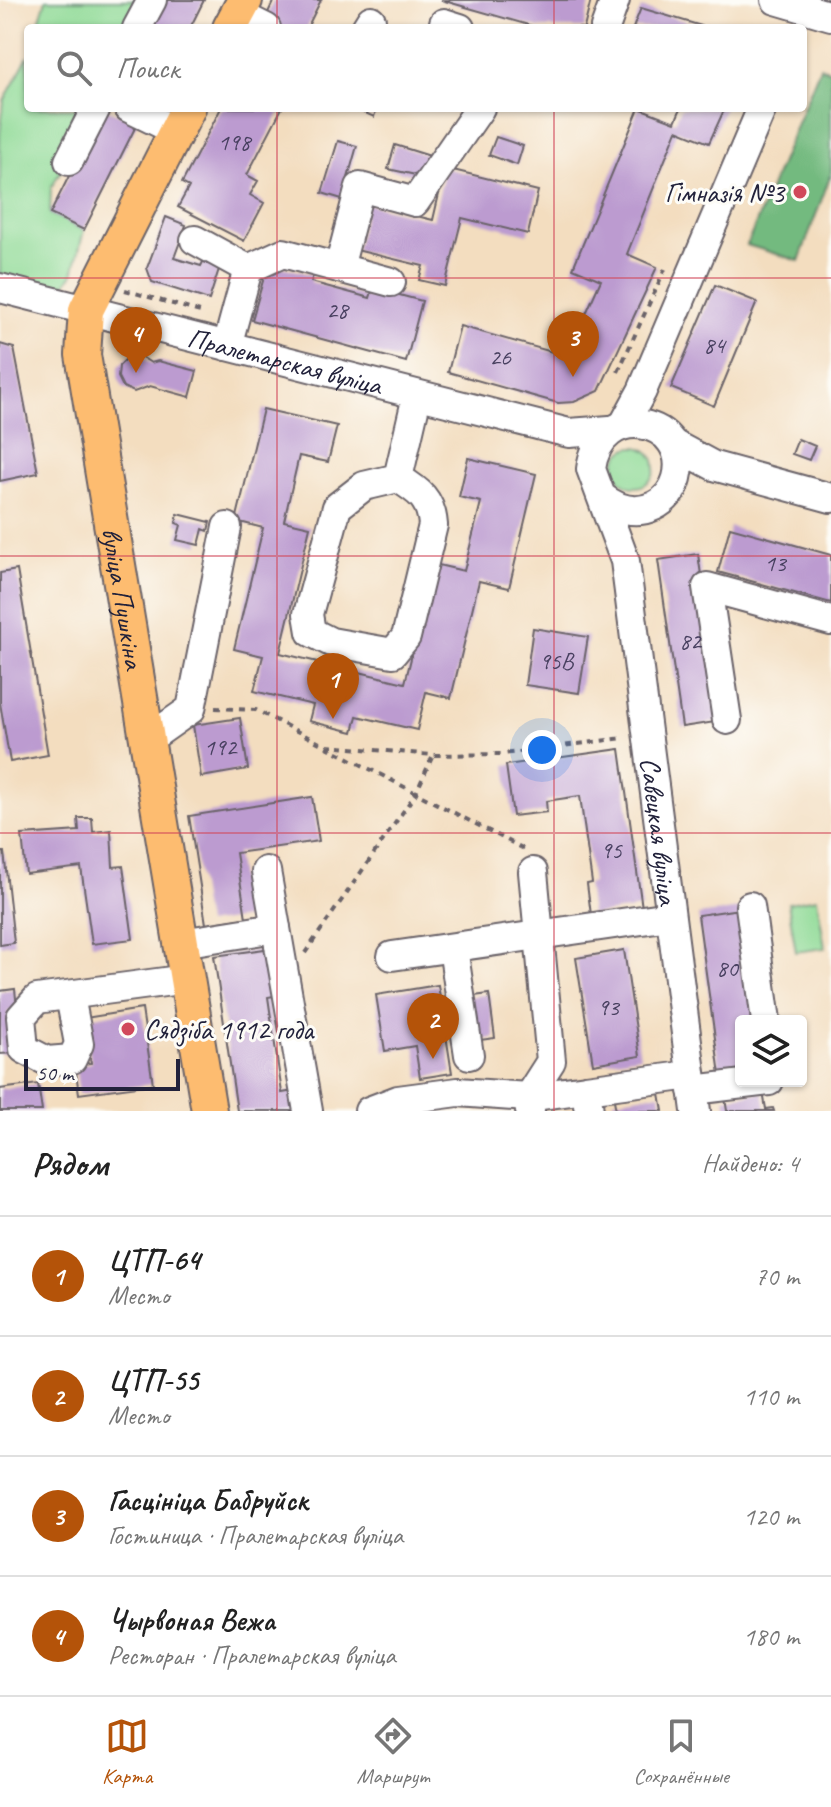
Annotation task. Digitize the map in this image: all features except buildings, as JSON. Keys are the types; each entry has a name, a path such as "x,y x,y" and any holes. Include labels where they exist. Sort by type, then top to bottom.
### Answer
{"main road":[{"name":"вуліца Пушкіна","path":"182,120 86,310 83,355 209,1111"}],"street":[{"path":"139,24 152,0"},
{"path":"606,24 615,0"},
{"path":"776,0 802,12 831,16"},
{"path":"69,161 94,112"},
{"path":"147,112 182,120"},
{"path":"339,268 360,187 415,202 477,112"},
{"path":"591,469 593,453 617,427 642,391 760,112"},
{"path":"195,240 248,269"},
{"path":"248,269 283,253 391,282"},
{"path":"227,346 248,269"},
{"name":"Пралетарская вуліца","path":"0,288 569,433 617,427"},
{"path":"642,391 646,409 678,457 666,495"},
{"path":"398,478 417,396"},
{"path":"617,427 639,423 714,466 831,498"},
{"path":"569,433 591,469 602,497 628,510 666,495"},
{"path":"623,553 632,529 666,495 688,475 714,466"},
{"path":"398,478 421,493 432,508 433,525 406,637 393,653 331,642 311,632 308,614 337,507 364,486 398,478"},
{"name":"Савецкая вуліца","path":"602,497 623,553 693,1092"},
{"path":"147,740 191,709 227,527"},
{"path":"727,720 707,587 831,621"},
{"path":"266,871 308,1111"},
{"path":"529,1104 551,1061 542,933 533,872"},
{"path":"750,906 765,1015"},
{"path":"392,956 670,916"},
{"path":"181,943 276,928"},
{"path":"453,948 469,1055"},
{"path":"70,996 187,979"},
{"path":"369,1111 398,1100 458,1092 529,1104 735,1086"}],"path":[{"path":"191,709 256,710 509,838 530,853 533,872"},
{"path":"325,746 433,755 503,754 623,738"},
{"path":"305,953 416,793 433,755"}],"green space":[{"path":"46,0 152,0 139,24 38,24"},
{"path":"24,64 24,112 94,112 51,188 50,214 84,230 73,274 52,301 0,288 0,134 4,101"},
{"path":"820,67 831,71 831,174 799,261 747,245 802,112 807,112 807,99"},
{"path":"635,447 649,453 655,467 649,481 635,487 621,481 615,467 621,453"},
{"path":"817,898 825,948 796,952 788,903"}],"place":[{"name":"Гімназія №3","path":"800,192"},
{"name":"Чырвоная Вежа","path":"136,373"},
{"name":"Гасцініца Бабруйск","path":"573,377"},
{"name":"ЦТП-64","path":"333,719"},
{"name":"Сядзіба 1912 года","path":"128,1029"},
{"name":"ЦТП-55","path":"433,1059"}]}
